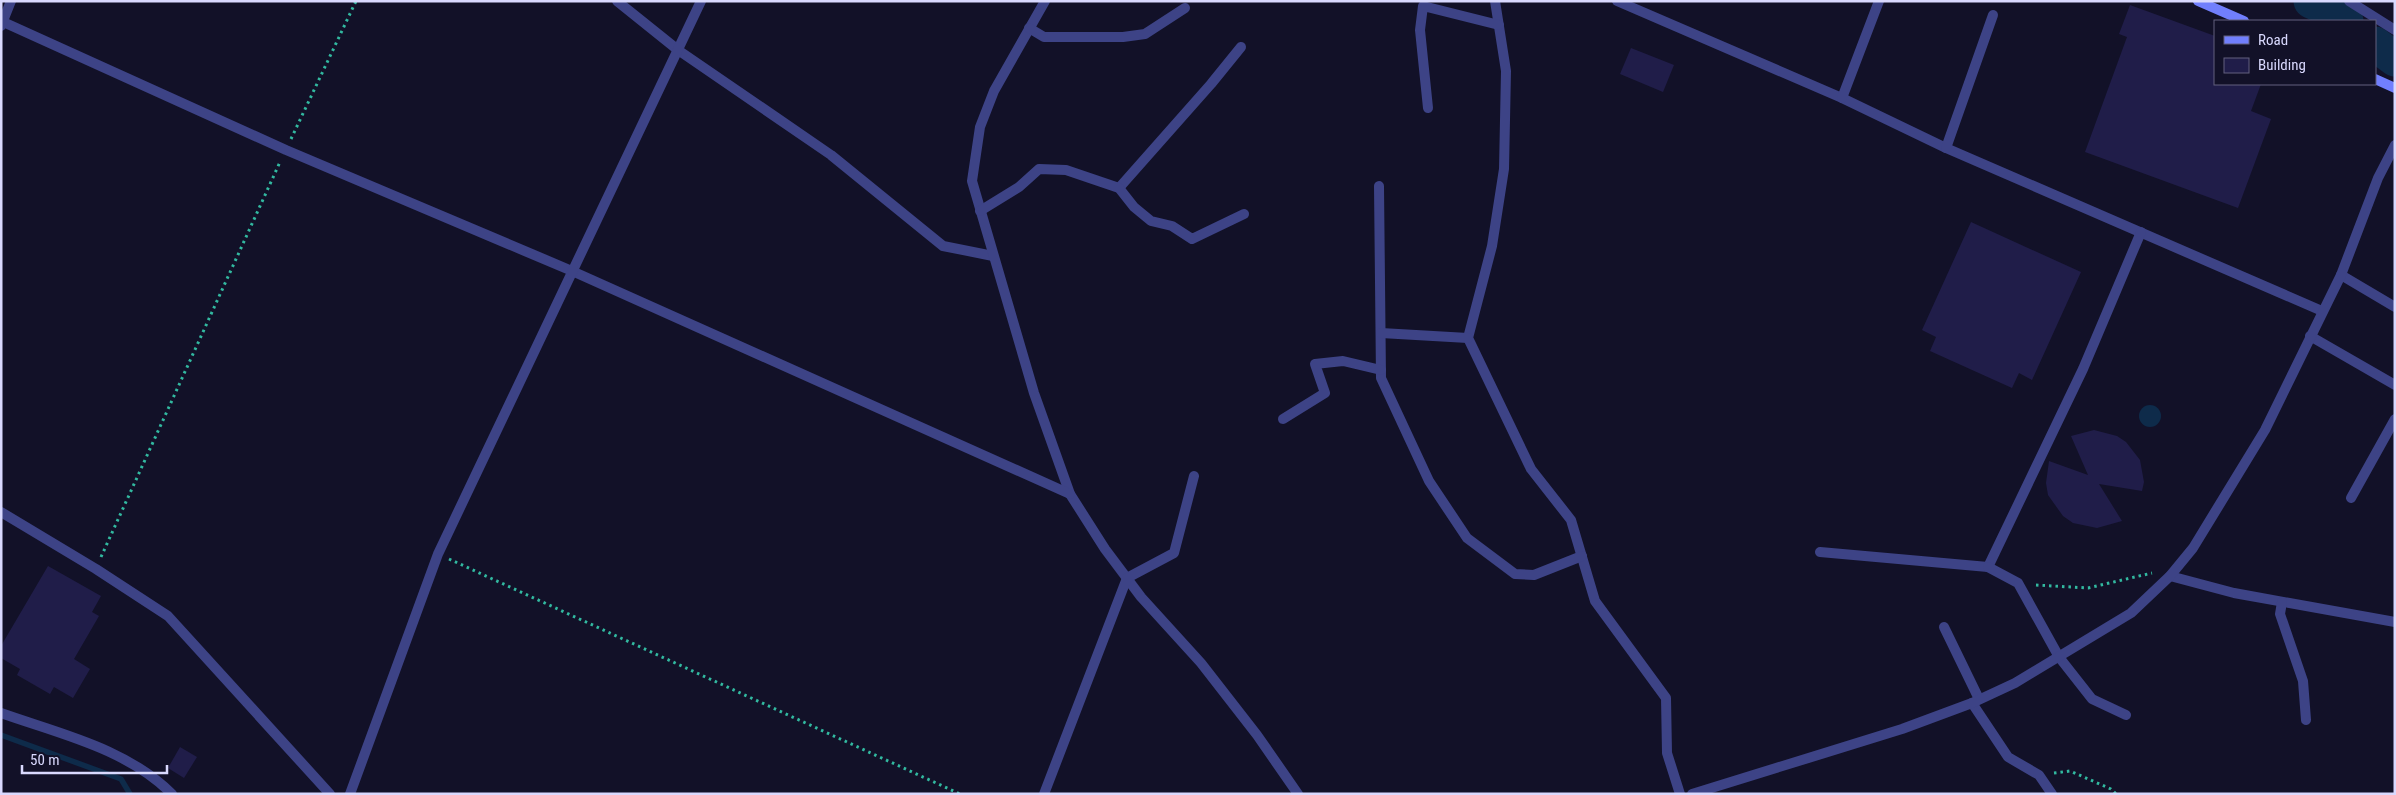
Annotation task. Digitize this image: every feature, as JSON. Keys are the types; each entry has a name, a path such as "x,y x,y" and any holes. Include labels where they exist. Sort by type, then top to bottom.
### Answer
{"main road":[{"path":"2198,1 2242,20"},
{"path":"2376,79 2395,88"}],"street":[{"path":"11,1 2,23 286,150 572,272 1070,494"},
{"path":"617,1 678,50 832,155 943,246 992,256"},
{"path":"350,794 438,554 701,1"},
{"path":"1045,1 994,90 980,127 972,181 992,256 1034,393 1070,494 1105,549 1141,597 1201,662 1257,735 1298,794"},
{"path":"1495,1 1506,71 1504,169 1492,246 1468,338 1532,469 1571,520 1595,601 1666,698 1667,753 1680,794"},
{"path":"1616,1 1842,98 1946,148 2322,311"},
{"path":"1842,98 1880,1"},
{"path":"2349,1 2395,30"},
{"path":"1428,108 1420,30 1424,3 1499,25"},
{"path":"1029,28 1044,37 1145,34 1186,8"},
{"path":"1946,148 1992,15"},
{"path":"1118,188 1211,84 1241,47"},
{"path":"1692,794 1902,729 1975,701 2015,682 2131,613 2170,576 2193,548 2265,430 2341,275 2378,178 2395,145"},
{"path":"980,211 1019,187 1039,169 1066,170 1118,188 1134,207 1151,220 1172,226 1192,239 1244,214"},
{"path":"1378,186 1381,378 1429,482 1467,538 1515,574 1534,575 1582,556"},
{"path":"1988,567 2082,370 2140,232"},
{"path":"2341,275 2395,307"},
{"path":"1381,333 1468,338"},
{"path":"2310,336 2395,385"},
{"path":"1283,418 1326,393 1315,364 1343,362 1381,370"},
{"path":"2351,498 2395,419"},
{"path":"1044,794 1127,578 1174,553 1194,476"},
{"path":"1,512 96,569 168,616 330,794"},
{"path":"1820,552 1988,567 2018,582 2059,657 2092,699 2126,716"},
{"path":"2170,576 2234,593 2395,622"},
{"path":"2282,602 2280,614 2303,681 2306,720"},
{"path":"1944,627 1975,701 2008,757 2039,775 2052,794"},
{"path":"1,713 87,741 126,759 161,782 172,794"}],"path":[{"path":"96,569 286,150 356,1"},
{"path":"438,554 960,794"},
{"path":"2018,582 2088,588 2149,572 2170,576"},
{"path":"2039,775 2070,771 2110,789 2116,794"}],"water":[{"path":"2146,405 2154,405 2161,412 2161,420 2154,427 2146,427 2139,420 2139,412"}],"building":[{"path":"2130,5 2214,36 2214,85 2261,85 2251,111 2271,119 2238,208 2085,152 2127,37 2119,34"},
{"path":"1631,48 1674,65 1663,92 1620,74"},
{"path":"1971,222 2081,272 2032,380 2019,373 2012,388 1930,351 1936,337 1922,330"},
{"path":"2094,430 2117,436 2126,442 2140,460 2144,482 2142,491 2099,484 2122,521 2097,528 2073,523 2063,516 2048,495 2046,483 2049,461 2088,475 2071,436"},
{"path":"48,566 101,596 92,612 99,616 74,659 90,669 73,698 54,687 50,694 17,675 20,669 1,658 1,646"},
{"path":"180,747 197,757 184,778 168,768"}],"waterway":[{"path":"2311,1 2331,10 2345,20"},
{"path":"2376,45 2395,59"},
{"path":"1,735 121,779 130,794"}]}
